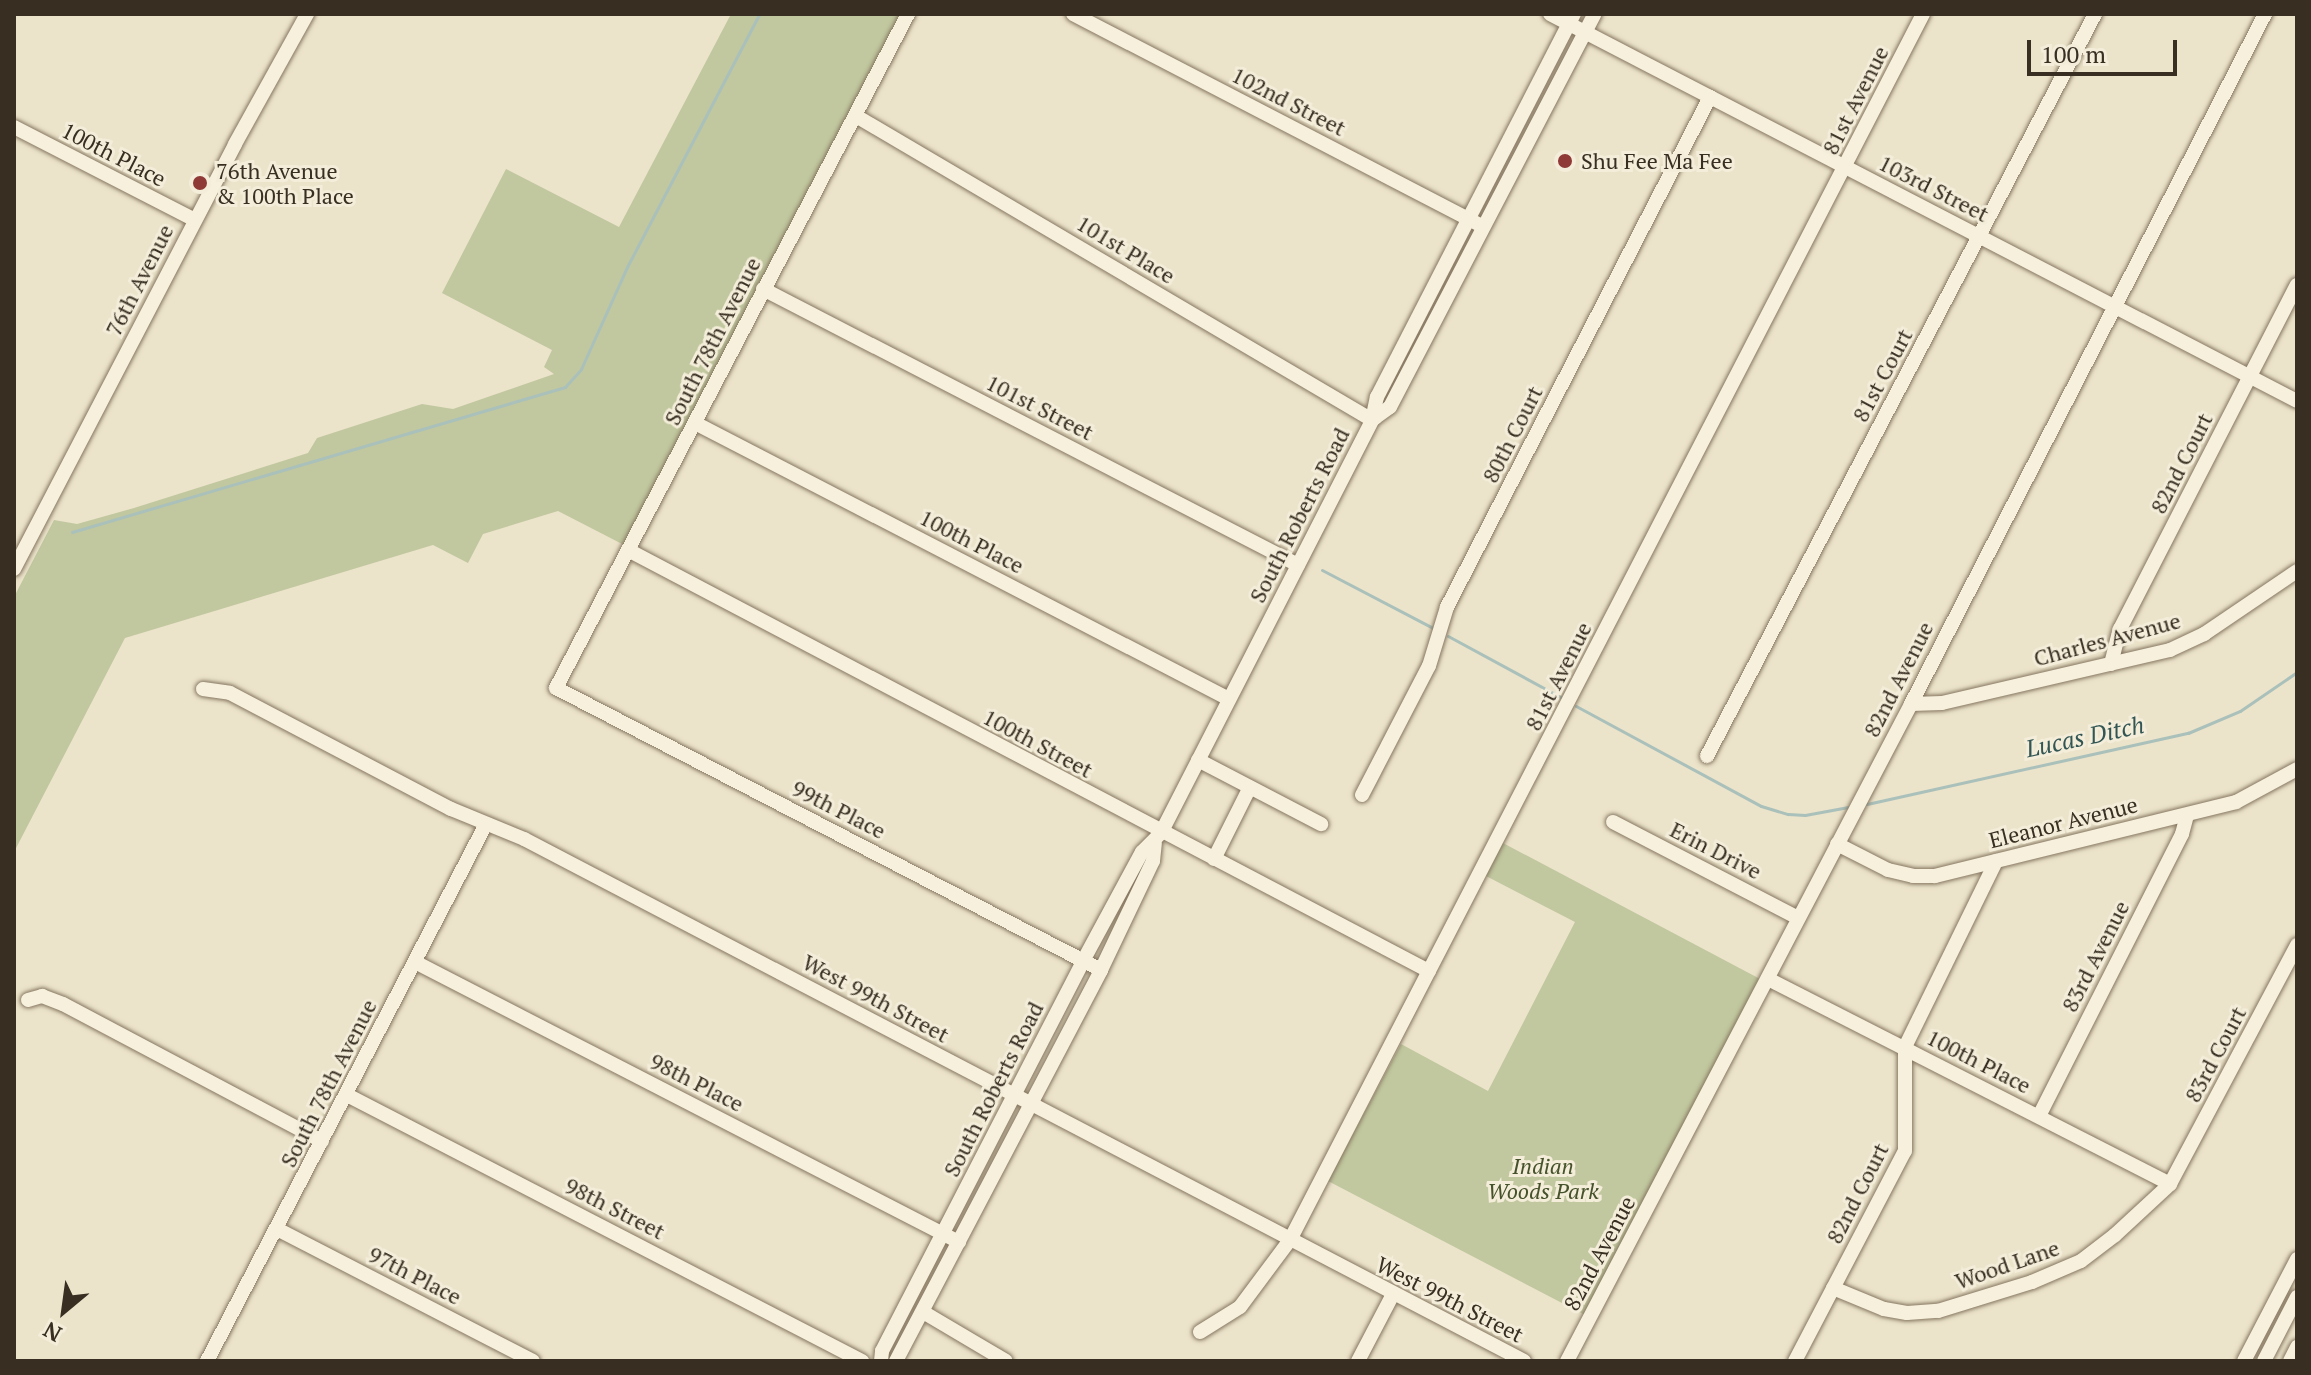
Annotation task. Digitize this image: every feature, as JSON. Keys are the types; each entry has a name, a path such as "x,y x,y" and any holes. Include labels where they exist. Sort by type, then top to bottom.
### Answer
{"street":[{"name":"76th Avenue","path":"14,569 195,220 307,14"},
{"name":"South 78th Avenue","path":"556,688 908,14"},
{"name":"102nd Street","path":"1073,14 1484,226"},
{"name":"103rd Street","path":"1550,14 1572,19 1586,32 2297,401"},
{"name":"South Roberts Road","path":"1372,420 1390,407 1595,14"},
{"name":"81st Avenue","path":"1200,1332 1240,1307 1290,1240 1923,14"},
{"name":"81st Court","path":"1707,756 2095,14"},
{"name":"82nd Avenue","path":"1567,1361 1911,704 2113,305 2265,14"},
{"name":"South Roberts Road","path":"896,1361 1101,970 1153,861 1158,838 1372,420 1377,397 1572,19"},
{"name":"80th Court","path":"1362,795 1429,666 1447,607 1710,97"},
{"name":"101st Place","path":"856,116 1372,420"},
{"name":"100th Place","path":"14,127 195,220"},
{"name":"82nd Court","path":"2111,664 2120,629 2297,285"},
{"name":"101st Street","path":"763,289 1298,565"},
{"name":"100th Place","path":"695,423 1229,699"},
{"name":"100th Street","path":"628,550 1158,838 1214,859 1429,971"},
{"name":"Charles Avenue","path":"1911,704 1942,703 2187,643 2297,571"},
{"name":"99th Place","path":"556,688 1101,970"},
{"name":"West 99th Street","path":"203,689 230,693 486,824 538,846 1524,1361"},
{"path":"1198,760 1321,824"},
{"name":"Eleanor Avenue","path":"1837,844 1888,870 1913,876 1935,876 2187,815 2256,794 2297,769"},
{"path":"1214,859 1250,787"},
{"name":"83rd Avenue","path":"2039,1116 2182,834 2187,815"},
{"name":"Erin Drive","path":"1613,822 1798,918"},
{"name":"South 78th Avenue","path":"207,1361 486,824"},
{"name":"South Roberts Road","path":"881,1361 882,1351 1083,961 1142,852 1158,838"},
{"name":"82nd Court","path":"1795,1361 1905,1151 1905,1047 1996,861"},
{"name":"83rd Court","path":"2170,1184 2297,945"},
{"name":"98th Place","path":"415,962 959,1242"},
{"name":"100th Place","path":"1768,979 2170,1184"},
{"path":"28,1000 42,996 63,1004 322,1141"},
{"name":"98th Street","path":"347,1095 862,1361"},
{"name":"Wood Lane","path":"1833,1288 1884,1309 1907,1313 1949,1307 2032,1282 2081,1261 2125,1227 2170,1184"},
{"name":"97th Place","path":"277,1229 533,1361"},
{"path":"2244,1361 2297,1259"},
{"path":"1358,1361 1393,1294"},
{"path":"2264,1361 2297,1297"},
{"path":"923,1312 1006,1361"},
{"path":"2290,1361 2297,1347"}],"green space":[{"path":"731,14 903,14 626,546 558,511 483,534 468,563 433,545 125,638 14,852 14,597 54,520 77,524 134,508 308,453 317,438 422,404 453,409 554,374 544,367 552,350 442,293 506,169 619,227"},
{"name":"Indian Woods Park","path":"1503,843 1762,980 1587,1316 1328,1181 1401,1044 1488,1091 1575,922 1486,876"}],"waterway":[{"path":"72,532 565,387 581,369 627,267 759,14"},
{"name":"Lucas Ditch","path":"1322,570 1433,628"},
{"name":"Lucas Ditch","path":"1448,636 1562,698"},
{"name":"Lucas Ditch","path":"1867,804 2188,733 2240,711 2297,672"},
{"name":"Lucas Ditch","path":"1576,706 1761,806 1788,814 1805,815 1848,807"}],"place":[{"name":"Shu Fee Ma Fee","path":"1565,161"},
{"name":"76th Avenue & 100th Place","path":"200,183"}]}
